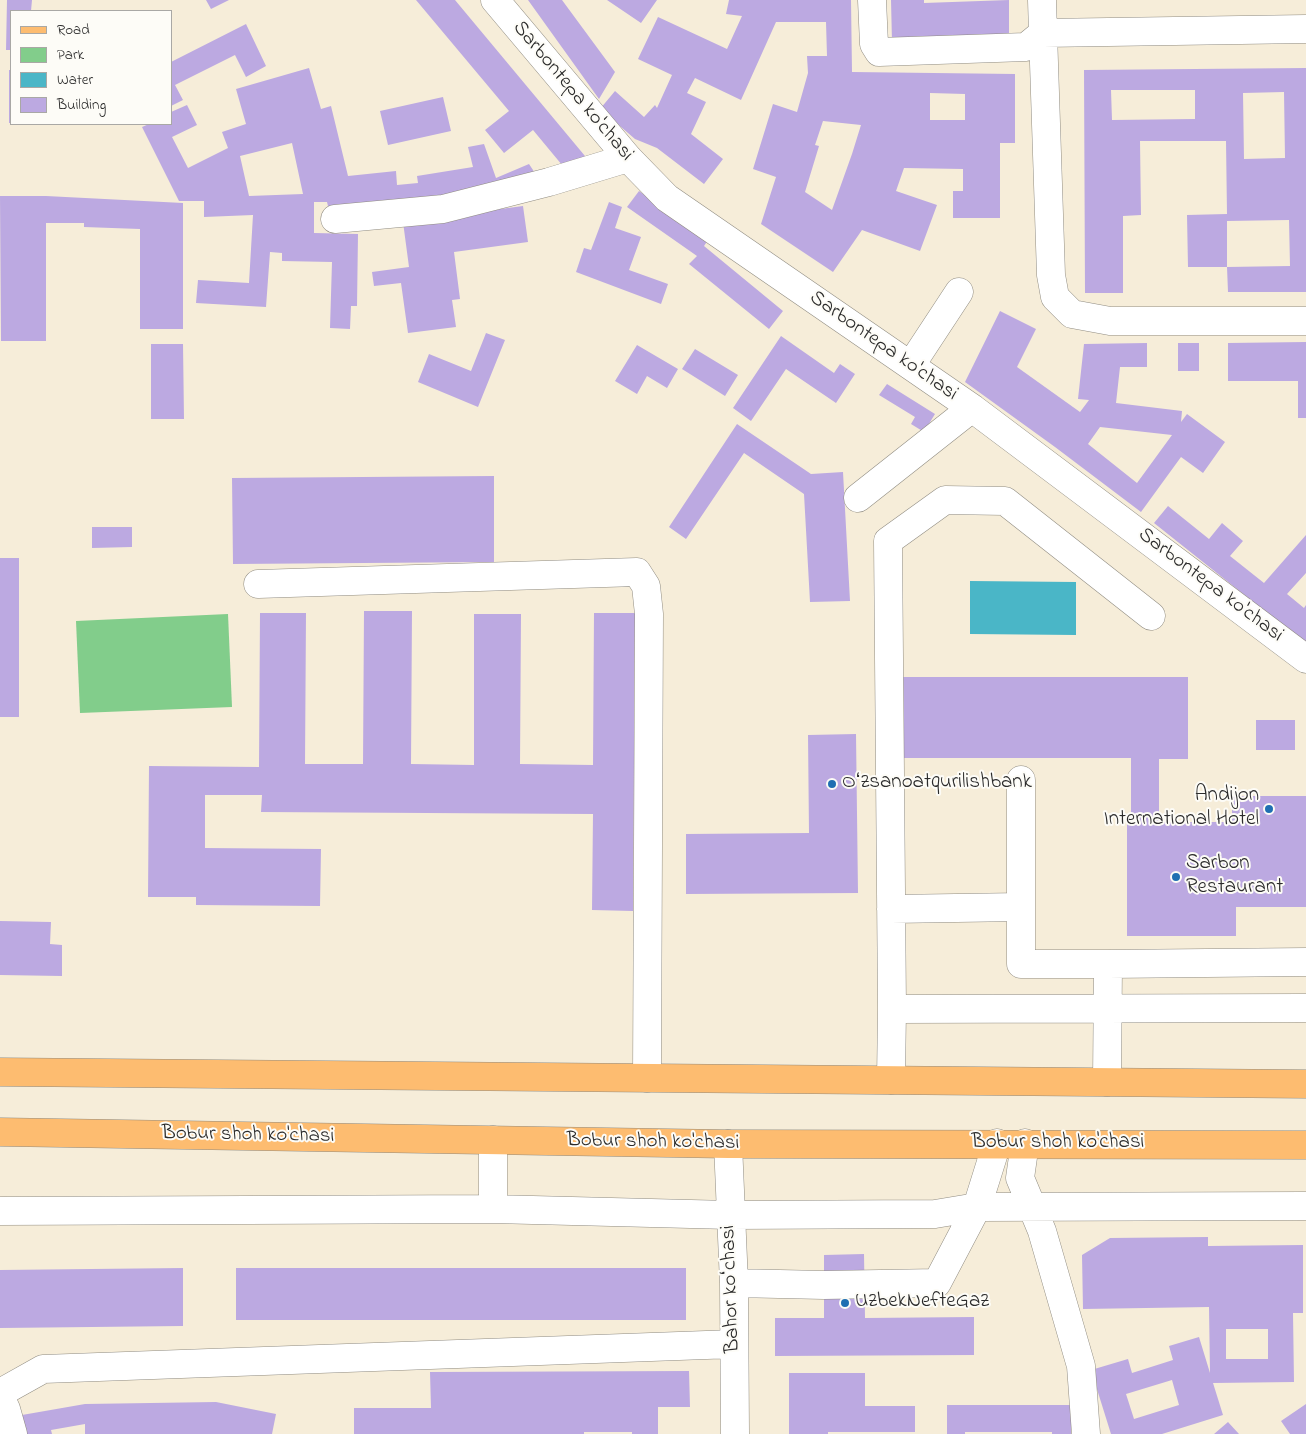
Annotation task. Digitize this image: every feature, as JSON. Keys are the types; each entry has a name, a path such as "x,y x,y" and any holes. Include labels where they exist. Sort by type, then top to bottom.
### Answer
{"main road":[{"path":"0,1072 1306,1084"},
{"name":"Bobur shoh ko'chasi","path":"0,1132 728,1144 1025,1143 1306,1145"}],"street":[{"name":"Sarbontepa ko'chasi","path":"495,0 628,158 667,198 972,408 1306,658"},
{"path":"872,0 874,44 879,52 1026,47 1043,33 1306,29"},
{"path":"1042,0 1051,275 1055,297 1072,314 1110,321 1306,321"},
{"path":"335,219 443,209 549,182 628,158"},
{"path":"911,365 959,292"},
{"path":"858,498 972,408"},
{"path":"892,1080 888,541 945,500 1005,501 1151,616"},
{"path":"258,584 637,572 646,586 649,614 647,1078"},
{"path":"1021,780 1021,964 1306,962"},
{"path":"891,910 1021,907"},
{"path":"1107,1082 1108,964"},
{"path":"892,1009 1306,1008"},
{"path":"493,1140 493,1209"},
{"path":"734,1284 937,1283 977,1207 997,1143"},
{"path":"1025,1143 1020,1178 1042,1231 1081,1366 1086,1434"},
{"name":"Bahor koʻchasi","path":"728,1144 734,1284 735,1434"},
{"path":"0,1211 493,1209 730,1215 935,1214 977,1207 1306,1206"},
{"path":"13,1434 0,1394 43,1369 734,1344"}],"green space":[{"path":"228,614 232,707 80,713 76,621"}],"water":[{"path":"970,581 1076,582 1076,635 970,634"}],"building":[{"path":"7,0 32,0 31,10 10,10 10,50 6,50"},
{"path":"206,0 229,0 211,9"},
{"path":"416,0 455,0 585,156 567,171 533,130 504,153 485,130 509,111"},
{"path":"528,0 562,0 615,72 599,99"},
{"path":"607,0 657,0 641,23"},
{"path":"729,0 851,0 852,72 1015,74 1015,143 1000,143 1000,218 953,218 953,191 963,191 963,169 904,168 896,191 937,205 920,251 862,230 833,272 761,224 776,177 753,169 773,104 797,112 808,73 807,56 827,56 826,22 776,22 741,100 695,78 687,93 706,102 691,134 723,159 704,184 657,148 635,139 600,109 615,91 644,117 655,105 657,108 672,75 638,59 658,17 727,49 742,16 726,14","holes":["930,93 965,94 965,120 930,120","823,121 861,125 832,210 805,192 819,146 815,145"]},
{"path":"891,0 924,0 924,3 1009,0 1009,41 892,42"},
{"path":"246,24 266,66 246,77 235,55 175,85 183,100 172,106 172,61"},
{"path":"309,68 321,109 331,106 348,176 396,171 397,185 418,183 417,176 473,167 468,147 484,144 496,178 529,164 537,176 504,191 329,210 327,202 314,202 314,233 358,234 357,306 351,306 350,329 330,328 332,262 282,261 282,253 270,252 266,307 196,303 198,280 249,283 253,215 204,217 204,201 179,201 142,127 147,125 172,125 172,112 187,105 197,125 172,137 188,168 228,148 222,132 246,124 236,89","holes":["292,143 303,194 249,196 240,156"]},
{"path":"1306,68 1306,292 1228,292 1227,267 1188,267 1187,215 1227,214 1226,141 1140,141 1141,215 1123,216 1123,293 1085,293 1084,70","holes":["1111,90 1195,90 1195,119 1112,120","1284,92 1285,158 1244,159 1243,93","1289,220 1290,266 1227,267 1227,221"]},
{"path":"9,70 10,70 10,123"},
{"path":"443,97 451,131 388,145 380,111"},
{"path":"639,191 708,240 704,246 783,311 769,329 689,264 697,256 627,207"},
{"path":"0,196 46,196 183,203 183,329 140,329 140,229 84,227 84,223 46,223 46,341 1,341"},
{"path":"609,202 622,207 615,228 641,237 629,270 668,284 661,304 576,272 584,248 591,250"},
{"path":"523,206 528,242 454,252 460,299 452,300 456,327 408,333 401,283 374,286 372,272 409,267 403,222"},
{"path":"1000,311 1036,329 1017,367 1080,412 1089,400 1078,399 1084,344 1147,343 1147,367 1120,367 1116,403 1182,411 1181,422 1187,414 1225,442 1203,473 1181,457 1141,512 965,382","holes":["1100,427 1172,435 1137,483 1088,444"]},
{"path":"486,333 505,340 478,407 418,382 429,354 471,371"},
{"path":"781,336 834,373 840,364 855,374 836,403 786,369 751,421 733,408"},
{"path":"1306,342 1306,418 1298,418 1298,381 1228,381 1228,343"},
{"path":"1178,343 1199,343 1199,371 1178,371"},
{"path":"151,344 183,344 184,419 151,419"},
{"path":"637,345 678,369 667,388 647,376 637,394 615,381"},
{"path":"695,349 738,375 725,396 682,369"},
{"path":"887,384 935,414 924,432 911,424 915,417 879,395"},
{"path":"737,424 811,474 843,472 850,601 810,602 804,494 744,453 686,539 669,527"},
{"path":"494,476 494,562 233,564 232,478"},
{"path":"1168,506 1209,539 1222,523 1243,541 1230,556 1264,583 1306,535 1306,573 1287,594 1304,608 1306,605 1306,644 1154,523"},
{"path":"92,527 132,527 132,547 92,548"},
{"path":"0,558 19,558 19,717 0,717"},
{"path":"364,611 412,611 411,764 474,765 474,614 521,614 520,764 593,765 594,613 635,613 633,911 592,910 593,814 261,812 262,795 205,795 205,848 321,849 320,906 196,905 196,897 148,897 149,766 259,767 260,613 306,613 305,764 363,764"},
{"name":"Andijon International Hotel","path":"897,677 1188,677 1188,759 1159,759 1159,822 1232,822 1232,796 1306,796 1306,907 1236,907 1236,936 1127,936 1127,822 1131,822 1131,758 897,758"},
{"path":"1256,720 1295,720 1295,750 1256,750"},
{"name":"Oʻzsanoatqurilishbank","path":"856,734 858,893 686,894 686,834 809,833 808,735"},
{"path":"0,921 51,922 50,944 62,945 62,976 0,975"},
{"path":"1208,1237 1208,1246 1303,1245 1303,1313 1293,1313 1294,1382 1213,1383 1223,1415 1162,1434 1111,1434 1091,1370 1128,1359 1132,1373 1173,1360 1169,1346 1199,1337 1210,1373 1209,1307 1083,1309 1082,1255 1110,1238","holes":["1226,1329 1268,1329 1268,1359 1226,1359","1172,1380 1179,1405 1134,1419 1126,1394"]},
{"path":"864,1254 865,1318 974,1317 974,1355 775,1356 775,1318 824,1318 824,1255"},
{"path":"183,1268 183,1326 0,1328 0,1270"},
{"path":"236,1268 686,1268 686,1320 236,1320"},
{"path":"689,1371 690,1407 658,1407 658,1434 584,1432 584,1434 354,1434 354,1408 431,1408 430,1372"},
{"path":"789,1373 865,1373 865,1406 915,1406 915,1432 789,1434"},
{"path":"216,1402 276,1414 272,1434 85,1434 85,1424 51,1430 52,1434 27,1434 22,1415 85,1404"},
{"path":"1306,1404 1306,1434 1290,1434 1281,1421"},
{"path":"947,1405 1071,1405 1071,1434 1052,1434 1052,1432 965,1432 965,1434 947,1434"},
{"path":"1228,1422 1239,1434 1214,1434"}],"place":[{"name":"Oʻzsanoatqurilishbank","path":"832,784"},
{"name":"Andijon International Hotel","path":"1269,809"},
{"name":"Sarbon Restaurant","path":"1176,877"},
{"name":"UzbekNefteGaz","path":"845,1303"}]}
